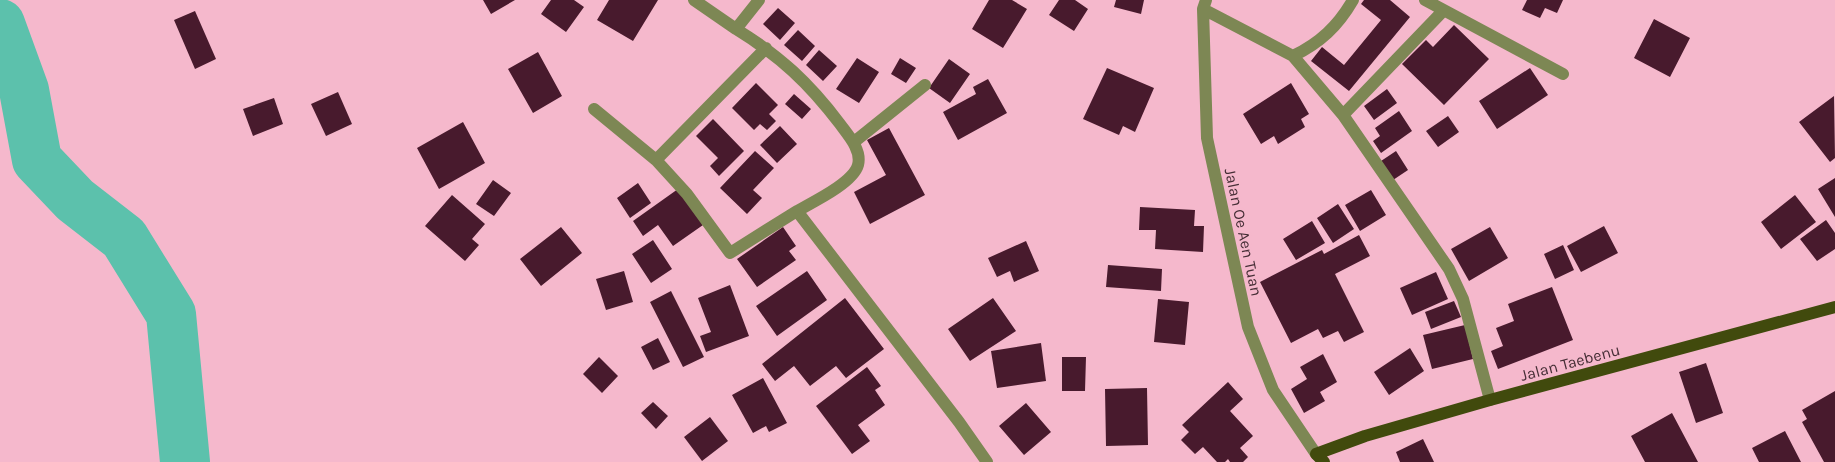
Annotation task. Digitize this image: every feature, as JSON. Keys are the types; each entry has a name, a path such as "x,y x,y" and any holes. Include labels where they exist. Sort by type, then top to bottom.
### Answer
{"main road":[{"name":"Jalan Taebenu","path":"1320,458 1365,436 1490,400 1835,307"}],"street":[{"path":"594,109 656,160 686,194 730,253 837,188 853,173 858,165 854,142 813,89 766,48 694,0"},
{"path":"736,28 759,0"},
{"path":"1293,56 1320,41 1334,28 1353,0"},
{"path":"1425,0 1563,74"},
{"path":"1205,5 1293,56 1343,114 1457,283 1490,400"},
{"name":"Jalan Oe Aen Tuan","path":"1205,5 1207,138 1248,327 1273,390 1320,458"},
{"path":"1343,114 1443,11"},
{"path":"656,160 766,48"},
{"path":"854,142 925,85"},
{"path":"797,211 988,462"}],"building":[{"path":"483,0 515,0 491,14"},
{"path":"551,0 574,0 584,7 566,32 541,14"},
{"path":"609,0 658,0 633,41 597,20"},
{"path":"989,0 1012,0 1027,9 1003,48 972,29"},
{"path":"1059,0 1075,0 1088,9 1074,31 1049,15"},
{"path":"1116,0 1144,0 1141,14 1114,7"},
{"path":"1364,0 1390,0 1410,17 1349,91 1311,61 1322,47 1344,65 1381,20 1361,4"},
{"path":"1527,0 1563,0 1557,13 1545,8 1540,18 1522,10"},
{"path":"778,8 795,23 780,40 763,24"},
{"path":"195,11 216,59 195,69 174,20"},
{"path":"1654,19 1690,38 1670,77 1634,58"},
{"path":"1454,25 1489,59 1444,105 1402,64 1426,40 1433,47"},
{"path":"798,30 815,46 802,61 784,45"},
{"path":"819,50 837,66 823,81 806,65"},
{"path":"538,52 562,96 533,113 508,69"},
{"path":"857,58 879,72 859,103 836,89"},
{"path":"900,58 916,68 906,83 891,74"},
{"path":"949,59 970,74 950,103 929,88"},
{"path":"1107,68 1154,88 1135,132 1123,126 1119,135 1083,119"},
{"path":"1530,68 1548,95 1497,129 1479,101"},
{"path":"988,79 1007,113 958,140 943,112 976,94 973,87"},
{"path":"756,83 778,105 769,114 776,121 767,130 760,124 754,130 732,108"},
{"path":"1291,83 1309,114 1301,119 1305,127 1278,144 1274,136 1261,144 1243,114"},
{"path":"1387,89 1397,103 1374,120 1364,106"},
{"path":"338,92 352,124 326,136 311,104"},
{"path":"794,94 811,109 802,119 785,104"},
{"path":"1834,96 1835,158 1830,162 1799,122"},
{"path":"274,98 283,124 253,136 243,109"},
{"path":"1399,111 1412,131 1381,153 1373,141 1380,136 1375,128"},
{"path":"1448,116 1459,132 1438,147 1426,131"},
{"path":"713,119 744,151 719,176 710,166 718,158 696,136"},
{"path":"463,122 485,163 439,189 417,148"},
{"path":"780,126 797,144 777,163 760,145"},
{"path":"889,128 925,195 870,224 854,192 886,175 867,140"},
{"path":"755,151 774,168 753,190 762,198 747,214 720,188"},
{"path":"1396,151 1408,170 1390,182 1378,163"},
{"path":"1835,178 1835,217 1818,189"},
{"path":"493,180 511,193 494,216 476,204"},
{"path":"638,183 651,203 630,218 617,198"},
{"path":"678,189 703,225 673,246 658,225 643,236 633,221"},
{"path":"1371,190 1386,215 1360,231 1345,205"},
{"path":"452,195 485,224 472,239 479,245 465,261 425,226"},
{"path":"1795,195 1816,222 1781,249 1761,222"},
{"path":"1338,204 1354,229 1333,243 1317,218"},
{"path":"1140,207 1195,210 1194,226 1204,226 1203,252 1155,249 1156,230 1139,230"},
{"path":"1826,220 1835,233 1835,249 1817,261 1800,239"},
{"path":"1312,221 1325,243 1296,260 1283,239"},
{"path":"1604,226 1618,253 1581,272 1567,246"},
{"path":"561,227 582,253 541,286 520,259"},
{"path":"783,227 796,246 789,251 796,260 757,287 737,259"},
{"path":"1490,227 1508,258 1469,281 1451,249"},
{"path":"1359,235 1370,256 1335,274 1364,332 1344,342 1338,331 1323,338 1318,329 1291,343 1260,282 1322,250 1324,254"},
{"path":"653,240 672,269 651,283 632,254"},
{"path":"1026,241 1039,271 1014,282 1010,271 997,277 988,258"},
{"path":"1563,245 1574,270 1555,279 1544,254"},
{"path":"1108,265 1162,269 1161,291 1106,287"},
{"path":"624,271 633,302 606,310 596,279"},
{"path":"807,271 827,300 777,336 756,306"},
{"path":"1436,272 1448,299 1412,315 1400,288"},
{"path":"730,285 749,336 706,352 700,336 711,332 698,298"},
{"path":"1552,287 1573,340 1498,369 1491,351 1503,346 1496,328 1514,321 1508,304"},
{"path":"671,291 704,357 683,367 650,302"},
{"path":"845,298 884,349 846,378 836,366 810,386 794,366 775,381 762,364"},
{"path":"993,298 1016,331 970,361 948,329"},
{"path":"1158,299 1189,302 1185,345 1154,342"},
{"path":"1454,301 1461,317 1431,329 1425,312"},
{"path":"1465,325 1473,359 1432,369 1423,335"},
{"path":"658,338 670,362 653,370 641,347"},
{"path":"1041,343 1046,381 997,388 991,351"},
{"path":"1410,348 1424,371 1389,395 1374,372"},
{"path":"1323,354 1337,382 1320,392 1325,401 1304,413 1291,389 1307,379 1300,367"},
{"path":"599,357 618,376 602,393 583,374"},
{"path":"1062,357 1086,357 1085,391 1062,391"},
{"path":"1706,363 1723,413 1696,423 1679,372"},
{"path":"867,367 881,386 875,390 885,405 858,425 870,441 852,454 816,406"},
{"path":"763,378 787,423 769,432 766,426 753,433 732,395"},
{"path":"1228,382 1243,399 1230,411 1253,436 1240,448 1248,457 1243,462 1230,462 1228,459 1225,462 1217,462 1203,447 1195,454 1181,440 1189,432 1182,425"},
{"path":"1147,388 1148,445 1106,446 1105,389"},
{"path":"1835,391 1835,462 1824,462 1802,422 1807,419 1802,410"},
{"path":"653,402 668,416 656,429 641,413"},
{"path":"1026,403 1051,432 1024,455 999,426"},
{"path":"1672,413 1698,462 1645,462 1631,436"},
{"path":"710,417 728,441 702,461 684,437"},
{"path":"1785,431 1801,462 1759,462 1752,448"},
{"path":"1423,439 1434,462 1400,462 1396,452"}],"waterway":[{"path":"0,24 24,90 37,160 75,200 124,238 171,314 185,462"}]}
